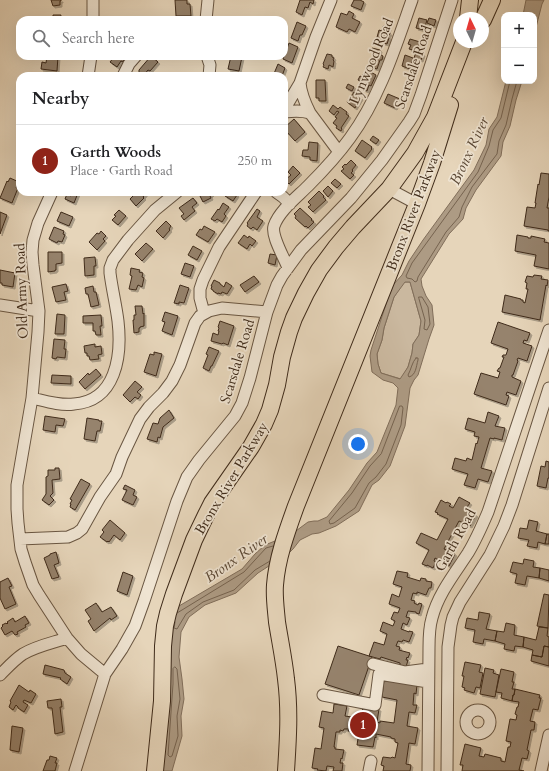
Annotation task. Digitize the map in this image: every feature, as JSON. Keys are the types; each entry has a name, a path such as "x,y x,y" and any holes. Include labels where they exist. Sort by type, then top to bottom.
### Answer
{"highway":[{"path":"469,12 470,0"},
{"path":"478,12 484,0"},
{"path":"487,12 492,0"},
{"path":"450,79 458,48"},
{"name":"Bronx River Parkway","path":"155,771 162,701 165,626 174,594 203,521 212,503 251,447 264,424 276,391 285,344 294,318 306,293 319,270 336,247 389,189 426,136 462,48"},
{"name":"Bronx River Parkway","path":"286,771 289,734 289,708 274,592 279,560 296,506 417,204 471,48"}],"street":[{"path":"93,0 93,16"},
{"path":"206,16 208,0"},
{"path":"288,104 300,83 316,36 331,0"},
{"name":"Lynwood Road","path":"288,268 274,237 274,226 290,204 324,170 339,152 355,131 374,100 393,54 412,0"},
{"name":"Scarsdale Road","path":"75,771 105,674 135,626 187,477 240,409 249,383 267,312 277,286 282,276 303,248 351,198 382,160 414,114 452,0"},
{"path":"89,72 90,60"},
{"path":"124,72 133,60"},
{"path":"208,60 210,65 209,72"},
{"path":"300,83 300,91 310,113 339,152"},
{"path":"288,111 310,113"},
{"path":"389,189 417,204"},
{"name":"Old Army Road","path":"50,196 36,229 33,240 33,265 39,311 32,398 17,485 17,509 20,539 25,562 33,584 67,638 81,654 105,674"},
{"path":"32,398 67,404 80,404 97,397 106,389 112,379 118,356 118,322 110,268 113,260 136,230 155,210 172,196"},
{"path":"204,313 200,294 201,284 219,247 253,196"},
{"path":"282,196 290,204"},
{"path":"278,246 283,248 303,248"},
{"path":"0,305 39,311"},
{"path":"20,539 68,537 82,529 100,497 116,474 122,457 140,419 172,382 197,319 204,313 222,308 267,312"},
{"name":"Garth Road","path":"428,771 428,669 432,618 444,590 477,538 488,512 549,330"},
{"path":"447,771 448,646 449,633 453,617 460,602 490,555 504,526 549,388"},
{"path":"493,499 512,504"},
{"path":"0,675 23,654 67,638"},
{"path":"373,664 405,672 428,669"},
{"path":"323,695 375,705 379,674 428,682"},
{"path":"447,722 467,721"},
{"path":"541,771 549,735"}],"shaded area":[{"path":"404,282 410,282 421,321 419,335 413,344 408,367 401,379 381,373 377,354 394,297"}],"water":[{"path":"526,0 544,0 537,23 537,12 524,12"},
{"path":"505,84 521,84 510,126 503,142 501,156 476,190 466,208 463,219 449,234 421,279 426,296 432,305 434,325 418,375 410,388 405,426 390,466 379,480 372,485 359,511 336,526 319,533 312,534 300,540 289,553 258,573 236,593 205,605 189,617 181,632 179,657 184,699 181,716 182,736 172,771 163,771 168,648 174,611 179,606 242,569 265,545 275,541 277,545 308,522 318,521 327,517 349,490 367,463 377,452 396,405 398,388 393,383 383,380 372,372 370,356 392,286 402,275 409,261 423,240 474,170 486,145 489,129 497,117","holes":["405,282 410,282 421,321 419,335 413,344 408,367 400,379 381,373 377,354 394,297"]}],"building":[{"path":"51,0 61,0 60,5 53,6"},
{"path":"175,0 187,0 187,4 190,4 191,16 176,16"},
{"path":"300,0 314,0 313,4 310,2 308,8 305,7 302,15 296,12"},
{"path":"354,0 364,2 361,10 351,6"},
{"path":"349,11 354,14 352,18 360,22 355,32 349,29 347,32 336,27 341,13 347,15"},
{"path":"419,18 427,20 424,30 416,28"},
{"path":"429,18 436,20 434,26 427,23"},
{"path":"297,22 306,26 298,41 291,38"},
{"path":"383,26 389,28 388,33 390,33 387,44 376,41 379,30 382,31"},
{"path":"410,39 420,42 417,51 409,49 411,45 408,44"},
{"path":"289,43 298,47 292,63 285,60 288,60"},
{"path":"372,48 380,50 379,54 383,56 377,69 371,67 375,53 371,52"},
{"path":"416,52 423,54 421,60 414,58"},
{"path":"327,54 332,55 334,58 333,67 329,65 328,69 323,67"},
{"path":"405,55 413,58 410,69 402,66"},
{"path":"46,60 58,60 57,71 41,69 42,62 46,63"},
{"path":"112,60 124,60 123,62 121,61 117,67 110,62"},
{"path":"148,60 156,60 158,62 150,71 139,72"},
{"path":"230,60 241,60 239,71 228,69"},
{"path":"278,64 285,68 284,72 275,72"},
{"path":"369,71 376,75 367,91 362,89 363,85 358,80 363,74 367,76"},
{"path":"316,80 325,80 326,101 319,101 319,98 316,98"},
{"path":"348,84 354,87 352,91 346,88"},
{"path":"354,92 361,98 355,108 347,102"},
{"path":"388,94 400,99 395,108 384,103"},
{"path":"333,105 338,109 340,107 347,112 346,114 349,116 341,128 341,131 336,128 337,126 333,123 339,112 337,111 334,115 329,111"},
{"path":"294,119 305,132 295,141 288,133 288,124"},
{"path":"373,136 379,140 376,144 370,140"},
{"path":"362,140 372,147 365,158 355,151"},
{"path":"309,142 318,143 317,161 310,160 310,157 302,156 303,150 308,150"},
{"path":"351,160 356,165 351,173 354,175 350,179 341,171 344,169 342,167"},
{"path":"293,166 300,173 289,184 288,178 291,175 288,172"},
{"path":"541,173 549,174 549,197 547,208 549,208 549,231 524,226 527,207 535,208"},
{"path":"10,178 16,181 16,193 12,203 0,198 7,181 8,182"},
{"path":"335,179 341,184 337,188 331,183"},
{"path":"328,186 333,191 328,197 323,191"},
{"path":"319,191 326,200 313,212 308,207 311,205 308,202"},
{"path":"66,196 77,196 74,203 65,199"},
{"path":"133,196 144,196 144,198 136,206 130,199"},
{"path":"200,196 210,196 211,198 203,202"},
{"path":"225,196 236,196 233,201"},
{"path":"193,198 197,203 192,207 195,211 184,220 181,216 184,214 179,208"},
{"path":"223,203 229,207 224,214 226,216 222,222 217,219 215,221 211,219 218,209 219,210"},
{"path":"300,208 314,222 308,228 295,218 296,216 294,214"},
{"path":"257,209 260,211 257,217 263,221 257,230 253,227 251,229 247,226 247,223"},
{"path":"119,210 126,216 118,225 112,220 116,216 114,215"},
{"path":"0,212 7,215 0,234"},
{"path":"61,212 73,217 69,226 57,221"},
{"path":"166,221 171,226 169,229 170,230 163,238 156,231"},
{"path":"204,226 215,232 208,242 196,235"},
{"path":"54,227 64,231 63,234 65,235 62,242 58,241 57,243 49,239"},
{"path":"101,231 106,236 103,239 105,241 97,250 89,242 97,233 99,234"},
{"path":"244,235 248,238 249,236 256,241 252,246 250,244 247,249 238,243"},
{"path":"517,235 528,238 531,238 531,236 545,239 544,242 549,243 549,269 534,266 536,255 515,251"},
{"path":"146,243 153,249 142,261 135,254"},
{"path":"193,246 202,251 197,260 188,255"},
{"path":"48,252 62,252 62,263 56,264 55,271 48,272"},
{"path":"270,254 277,255 275,265 268,263"},
{"path":"95,257 96,266 94,266 94,275 85,276 84,258"},
{"path":"185,263 194,266 190,277 181,274"},
{"path":"131,268 140,270 139,272 143,273 142,277 144,278 142,287 138,285 136,290 129,289 132,276 130,275"},
{"path":"0,270 15,273 13,287 2,285 2,283 0,283"},
{"path":"534,275 542,276 541,279 548,280 540,320 502,312 505,295 521,299 525,303 528,289 526,289 527,283 525,282 527,276 533,277"},
{"path":"254,276 259,282 245,292 240,285"},
{"path":"214,280 224,287 226,282 232,286 227,294 222,292 221,294 218,294 211,289"},
{"path":"66,284 68,291 64,292 66,300 56,302 52,287"},
{"path":"180,285 189,288 184,303 179,302 179,304 174,303"},
{"path":"93,286 99,305 91,307 85,288"},
{"path":"135,306 142,306 143,314 144,313 144,326 139,328 139,332 134,333 133,320 134,315 136,315"},
{"path":"165,312 178,316 172,335 162,331 165,322 162,321"},
{"path":"57,314 65,315 64,334 55,334"},
{"path":"101,315 101,335 96,335 95,331 93,331 93,323 83,323 83,316"},
{"path":"220,321 234,326 228,345 211,341 213,333 218,335"},
{"path":"498,322 530,333 527,341 524,340 523,343 532,346 527,361 518,358 517,360 518,361 512,377 521,381 516,395 507,392 506,395 509,396 506,405 474,394 481,373 498,378 500,372 497,371 500,368 504,357 502,357 503,355 506,355 508,349 491,343"},
{"path":"54,339 65,340 65,358 52,358"},
{"path":"95,344 95,347 101,346 102,354 98,355 99,359 90,360 87,353 85,353 84,346"},
{"path":"209,347 219,351 209,371 203,368 208,355 206,354"},
{"path":"154,352 162,354 156,376 144,372 150,354 154,355"},
{"path":"96,369 101,375 85,389 79,382 88,373 89,375"},
{"path":"52,375 71,376 71,384 51,383"},
{"path":"135,381 142,387 137,392 141,395 138,399 135,397 130,402 123,395"},
{"path":"169,410 174,418 163,427 160,438 158,437 157,442 147,439 153,423 158,424 160,418"},
{"path":"488,412 499,416 495,426 505,428 502,440 490,438 481,468 492,471 488,482 478,479 475,488 464,485 468,474 452,469 455,458 466,461 467,458 472,460 479,437 474,436 475,432 465,429 468,418 485,423"},
{"path":"45,416 65,419 63,426 56,425 55,432 43,430"},
{"path":"87,418 102,421 100,431 97,431 95,441 84,439"},
{"path":"546,461 549,462 549,478 546,488 537,486 541,466 545,467"},
{"path":"55,468 59,468 60,479 52,480 53,493 50,496 54,500 49,505 42,500 46,494 46,477 48,476 48,470 55,470"},
{"path":"81,479 90,484 75,510 70,507 72,500 70,499"},
{"path":"125,485 135,490 133,495 137,497 133,505 122,500 127,490 123,489"},
{"path":"459,497 470,503 465,509 476,515 470,526 459,521 444,549 455,554 449,566 435,558 434,561 436,562 433,568 422,564 429,550 416,543 421,533 437,540 448,519 435,512 441,500 451,504 449,506 453,508"},
{"path":"110,520 125,533 120,540 114,535 109,542 100,537 104,532 102,530"},
{"path":"529,520 538,522 536,531 547,534 545,544 538,542 537,548 527,546 529,540 518,538 520,528 527,529"},
{"path":"547,534 549,534 549,544 545,544"},
{"path":"56,552 59,563 54,565 59,577 52,579 44,558"},
{"path":"524,559 534,561 533,567 540,568 539,578 527,576 525,585 515,583 517,574 510,572 513,562 523,564"},
{"path":"540,568 549,570 549,581 539,578"},
{"path":"397,571 408,573 407,577 420,581 421,578 426,579 426,581 432,582 431,588 429,588 426,595 417,592 417,594 413,593 411,600 415,601 414,603 418,605 419,603 422,604 419,614 408,611 406,617 410,618 407,625 403,623 401,629 413,632 409,642 403,640 402,642 398,641 396,646 400,647 399,650 410,653 406,660 408,660 406,667 400,665 400,663 381,657 380,659 369,656 374,642 384,645 387,634 380,631 383,622 393,626 395,621 391,619 394,612 398,613 400,608 389,604 392,594 399,597 402,587 393,584"},
{"path":"123,572 133,576 127,595 117,591"},
{"path":"8,578 12,586 9,587 16,604 5,609 0,598 0,582"},
{"path":"544,594 549,595 548,628 537,626"},
{"path":"96,603 102,612 111,607 117,616 111,620 110,618 94,631 88,621 91,619 85,610"},
{"path":"479,612 490,614 486,629 497,631 495,641 484,639 483,644 473,642 475,630 465,628 467,618 478,620"},
{"path":"25,616 29,623 25,625 26,627 17,632 18,634 15,635 12,631 5,635 1,628 3,626 2,625 7,624 7,622 13,618 15,622"},
{"path":"506,623 515,625 514,635 524,637 523,647 515,646 514,651 504,649 505,644 495,641 497,631 504,632"},
{"path":"539,627 548,628 547,636 549,637 549,647 544,646 542,657 532,655 533,650 523,647 524,637 536,640"},
{"path":"338,646 372,657 359,695 325,684"},
{"path":"544,646 549,647 549,666 531,661 532,655 542,657"},
{"path":"465,662 481,665 479,672 483,673 480,688 476,687 474,693 464,690 465,688 462,687 464,676 462,676"},
{"path":"45,665 64,670 65,673 71,677 67,684 60,679 61,678 43,674"},
{"path":"485,668 494,670 493,673 499,675 495,697 480,694"},
{"path":"501,669 514,672 512,689 515,689 512,701 501,698 502,693 496,692"},
{"path":"384,680 417,685 416,694 414,693 413,705 417,705 415,713 409,712 407,726 418,728 415,744 409,743 406,764 411,765 410,771 383,771 384,766 381,765 383,757 395,758 398,743 395,742 395,739 376,734 373,747 357,745 359,732 348,731 349,729 336,732 334,747 335,749 344,750 340,763 343,763 342,771 333,771 334,767 327,766 326,771 312,768 315,748 321,749 324,728 319,727 322,711 333,713 334,704 347,706 345,716 358,719 361,719 363,707 379,709 377,722 394,723 397,700 382,697"},
{"path":"19,685 29,692 30,690 36,694 31,703 24,700 23,702 28,705 24,712 16,705 13,710 9,707 10,701"},
{"path":"515,689 540,695 539,698 541,698 538,710 533,709 530,721 535,722 534,730 531,730 527,750 529,751 527,759 522,758 519,770 524,771 462,771 463,765 460,765 465,744 481,748 479,756 484,757 485,754 501,758 501,761 505,762 508,747 510,747 511,742 506,741 510,719 516,720 517,715 515,714 519,702 512,701"},
{"path":"61,699 62,707 60,707 63,732 55,734 52,708 48,708 47,701"},
{"path":"12,726 23,728 19,752 10,750"},
{"path":"50,756 57,758 55,763 57,763 55,771 43,771 47,760 49,760"}],"place":[{"name":"Garth Woods","path":"363,725"}],"water label":[{"name":"Bronx River","path":"469,151"},
{"name":"Bronx River","path":"236,558"}]}
